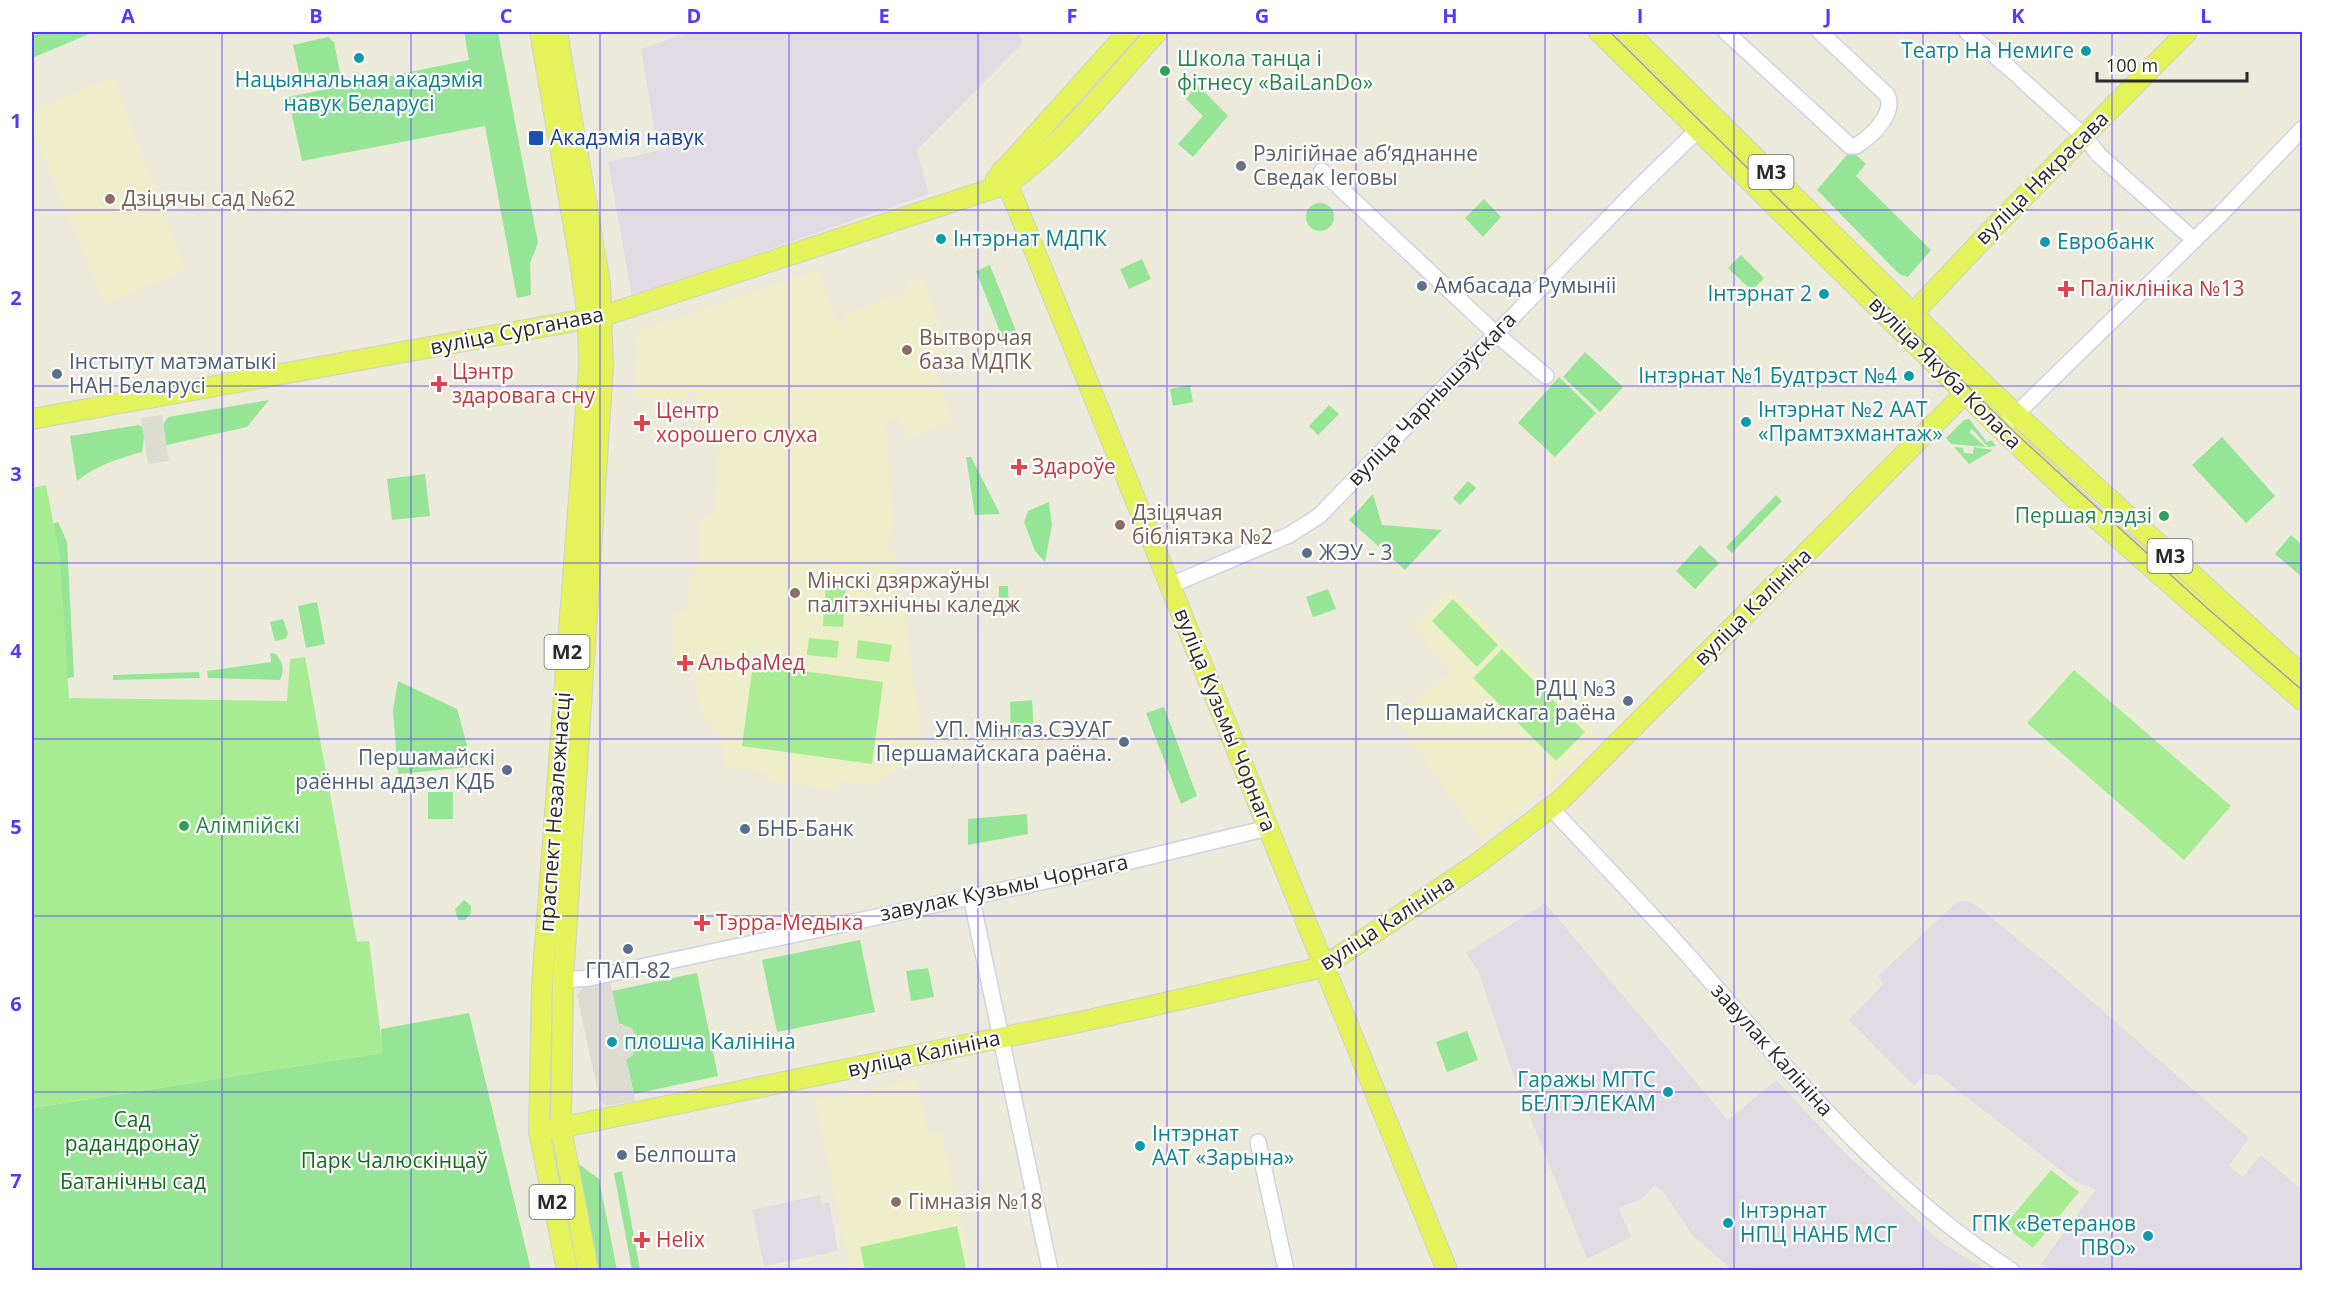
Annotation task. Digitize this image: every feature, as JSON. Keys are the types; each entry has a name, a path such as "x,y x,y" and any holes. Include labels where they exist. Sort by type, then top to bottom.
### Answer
{"main road":[{"name":"праспект Незалежнасці","path":"540,32 596,317 603,367 563,980 561,1128 588,1270"},
{"name":"праспект Незалежнасці","path":"557,32 600,284 589,368 542,985 539,1132 567,1270"},
{"name":"вуліца Сурганава","path":"999,181 1128,32"},
{"name":"вуліца Сурганава","path":"32,419 596,317 725,278 1025,172 1157,32"},
{"name":"вуліца Якуба Коласа","path":"1599,32 1964,394 2090,513 2302,700"},
{"name":"вуліца Якуба Коласа","path":"1628,32 2016,414 2302,675"},
{"name":"вуліца Някрасава","path":"1900,328 1986,235 2187,32"},
{"name":"вуліца Кузьмы Чорнага","path":"999,181 1171,585 1446,1270"},
{"name":"вуліца Калініна","path":"539,1132 1000,1038 1323,967 1478,863 1551,808 1979,378"}],"street":[{"path":"1726,32 1850,146 1857,146 1889,113 1891,103 1887,95 1820,32"},
{"path":"1967,32 2084,136 2099,156 2194,240"},
{"name":"вуліца Чарнышэўскага","path":"1171,585 1289,535 1319,516 1712,115"},
{"path":"2001,429 2194,240 2302,129"},
{"path":"1322,171 1496,334 1546,376"},
{"name":"завулак Калініна","path":"1551,808 1677,943 1782,1065 1856,1143 1950,1229 2011,1270"},
{"name":"завулак Кузьмы Чорнага","path":"563,980 589,978 971,896 1268,828"},
{"path":"971,896 1050,1270"},
{"path":"1258,1143 1286,1270"}],"shaded area":[{"path":"690,32 1017,32 1023,43 917,150 929,194 632,297 608,162 666,149 664,139 656,139 641,49"},
{"path":"1986,32 2023,32 2005,50"},
{"name":"Дзіцячы сад №62","path":"113,77 185,270 105,304 32,129 32,111"},
{"name":"Мінскі дзяржаўны палітэхнічны каледж","path":"818,270 825,288 824,292 840,326 847,326 843,315 909,291 906,283 922,277 955,362 935,369 952,421 908,439 899,417 885,421 893,530 888,538 888,547 896,553 923,750 874,785 839,781 838,790 769,781 764,771 725,768 721,738 701,714 694,668 673,667 674,612 688,612 689,574 698,574 700,515 716,515 719,426 694,424 695,392 687,392 686,403 634,397 638,342 635,338 645,324 650,328"},
{"path":"162,415 169,461 148,464 141,418"},
{"path":"1451,588 1600,739 1534,798 1481,840 1395,717 1451,671 1413,626"},
{"path":"1957,902 1973,903 2057,971 2249,1138 2229,1166 2243,1177 2261,1155 2302,1190 2302,1270 2048,1270 2040,1265 2096,1189 2076,1182 1938,1075 1925,1074 1914,1086 1849,1020 1883,984 1878,976"},
{"path":"1545,903 1728,1120 1776,1080 1841,1149 1941,1242 1986,1270 1729,1270 1727,1265 1693,1236 1662,1190 1654,1186 1642,1199 1619,1208 1631,1237 1587,1259 1517,1085 1478,971 1466,953"},
{"name":"плошча Калініна","path":"610,982 619,1024 632,1028 638,1040 633,1055 626,1060 635,1101 606,1106 600,1101 577,996 583,987"},
{"name":"Гімназія №18","path":"916,1080 928,1135 941,1132 971,1270 851,1270 815,1100"},
{"path":"820,1195 822,1204 829,1202 838,1251 764,1266 752,1210"}],"green space":[{"path":"42,32 94,32 32,58 32,36"},
{"path":"464,32 498,32 538,243 530,263 531,295 517,298 485,126 302,161 288,97 469,60"},
{"path":"328,37 334,42 341,77 306,85 301,81 293,45"},
{"path":"1197,84 1228,116 1193,157 1178,144 1203,116 1186,99"},
{"path":"1851,150 1866,164 1856,176 1931,250 1908,277 1899,274 1817,190"},
{"path":"1484,199 1501,217 1483,237 1465,218"},
{"path":"1320,203 1330,207 1334,217 1330,227 1320,231 1310,227 1306,217 1310,207"},
{"path":"1741,255 1764,278 1752,291 1728,268"},
{"path":"1142,259 1151,279 1129,289 1120,269"},
{"path":"990,265 1020,341 1006,347 976,271"},
{"path":"1585,352 1623,387 1600,412 1563,377"},
{"path":"1559,377 1596,413 1555,457 1518,423"},
{"path":"1190,385 1193,402 1173,406 1170,389"},
{"path":"269,400 247,427 162,446 158,433 168,417"},
{"path":"1329,405 1339,414 1318,435 1309,426"},
{"path":"1969,419 1987,442 1991,440 1996,446 1988,447 1972,429 1969,432 1986,447 1951,444 1946,438 1964,420"},
{"path":"139,425 145,429 142,452 100,467 77,481 70,436"},
{"path":"2222,437 2275,496 2246,523 2192,465"},
{"path":"1954,447 1963,448 1964,453 1973,454 1974,447 1993,450 1969,464"},
{"path":"966,457 971,457 1000,514 975,515"},
{"path":"425,474 430,516 392,520 387,479"},
{"path":"1468,481 1476,488 1460,505 1453,498"},
{"name":"Алімпійскі","path":"46,485 60,556 69,698 287,701 290,659 305,657 357,942 369,941 383,1053 32,1108 32,488"},
{"path":"1373,494 1382,525 1442,530 1405,570 1349,520"},
{"path":"1776,495 1782,501 1732,553 1726,547"},
{"path":"1049,502 1052,525 1045,562 1035,551 1024,522 1028,511"},
{"path":"58,522 67,542 74,677 59,680 32,530"},
{"path":"2291,535 2302,545 2302,577 2275,554"},
{"path":"1700,545 1719,563 1695,589 1676,571"},
{"path":"826,584 846,586 843,627 823,626"},
{"path":"999,586 1008,586 1009,614 999,614"},
{"path":"1328,589 1336,609 1313,617 1306,597"},
{"path":"1453,599 1498,645 1477,667 1432,621"},
{"path":"317,602 325,644 306,648 298,606"},
{"path":"283,619 288,634 285,639 275,641 270,622"},
{"path":"809,638 839,641 837,658 807,655"},
{"path":"858,640 892,645 889,662 856,658"},
{"path":"1502,649 1585,732 1556,761 1473,678"},
{"path":"270,653 276,654 282,664 280,680 208,678 207,671 271,662"},
{"path":"753,664 883,682 872,764 742,746"},
{"path":"2074,670 2231,806 2184,860 2027,723"},
{"path":"199,672 200,678 113,680 113,675"},
{"path":"398,681 457,709 469,752 480,766 398,774 393,710"},
{"path":"1032,700 1034,734 1011,735 1010,702"},
{"path":"1164,707 1197,796 1181,804 1146,713"},
{"path":"428,792 453,792 453,819 428,819"},
{"path":"1027,814 1028,834 968,845 968,819"},
{"path":"464,900 471,906 471,913 465,920 458,920 455,909"},
{"path":"860,940 875,1012 777,1032 762,960"},
{"path":"928,968 934,997 911,1001 906,971"},
{"path":"697,973 718,1076 634,1094 626,1059 623,1024 619,1024 612,991"},
{"name":"Парк Чалюскінцаў","path":"469,1013 531,1270 32,1270 32,1108 382,1053 381,1029"},
{"path":"1467,1031 1478,1060 1447,1072 1436,1042"},
{"path":"576,1162 599,1179 617,1270 598,1270"},
{"path":"2051,1170 2079,1192 2033,1248 2004,1226"},
{"path":"622,1171 640,1270 632,1270 614,1173"},
{"path":"957,1226 966,1268 865,1270 860,1247"}],"tram line":[{"path":"1610,32 2012,430 2207,608 2302,690"}],"place":[{"name":"Театр На Немиге","path":"2086,51"},
{"name":"Нацыянальная акадэмія навук Беларусі","path":"359,58"},
{"name":"Школа танца і фітнесу «BaiLanDo»","path":"1165,71"},
{"name":"Акадэмія навук","path":"536,138"},
{"name":"Рэлігійнае абʼяднанне Сведак Іеговы","path":"1241,166"},
{"name":"Дзіцячы сад №62","path":"110,199"},
{"name":"Інтэрнат МДПК","path":"941,239"},
{"name":"Евробанк","path":"2045,242"},
{"name":"Амбасада Румыніі","path":"1422,286"},
{"name":"Паліклініка №13","path":"2066,289"},
{"name":"Інтэрнат 2","path":"1824,294"},
{"name":"Вытворчая база МДПК","path":"907,350"},
{"name":"Інстытут матэматыкі НАН Беларусі","path":"57,374"},
{"name":"Інтэрнат №1 Будтрэст №4","path":"1909,376"},
{"name":"Цэнтр здаровага сну","path":"439,384"},
{"name":"Інтэрнат №2 ААТ «Прамтэхмантаж»","path":"1746,422"},
{"name":"Центр хорошего слуха","path":"642,423"},
{"name":"Здароўе","path":"1019,467"},
{"name":"Першая лэдзі","path":"2164,516"},
{"name":"Дзіцячая бібліятэка №2","path":"1120,525"},
{"name":"ЖЭУ - 3","path":"1307,553"},
{"name":"Мінскі дзяржаўны палітэхнічны каледж","path":"795,593"},
{"name":"АльфаМед","path":"685,663"},
{"name":"РДЦ №3 Першамайскага раёна","path":"1628,701"},
{"name":"УП. Мінгаз.СЭУАГ Першамайскага раёна.","path":"1124,742"},
{"name":"Першамайскі раённы аддзел КДБ","path":"507,770"},
{"name":"Алімпійскі","path":"184,826"},
{"name":"БНБ-Банк","path":"745,829"},
{"name":"Тэрра-Медыка","path":"702,923"},
{"name":"ГПАП-82","path":"628,949"},
{"name":"плошча Калініна","path":"612,1042"},
{"name":"Гаражы МГТС БЕЛТЭЛЕКАМ","path":"1668,1092"},
{"name":"Інтэрнат ААТ «Зарына»","path":"1140,1146"},
{"name":"Белпошта","path":"622,1155"},
{"name":"Гімназія №18","path":"896,1202"},
{"name":"Інтэрнат НПЦ НАНБ МСГ","path":"1728,1223"},
{"name":"ГПК «Ветеранов ПВО»","path":"2148,1236"},
{"name":"Helix","path":"642,1240"}],"park label":[{"name":"Сад радандронаў","path":"132,1132"},
{"name":"Батанічны сад","path":"133,1182"}]}
